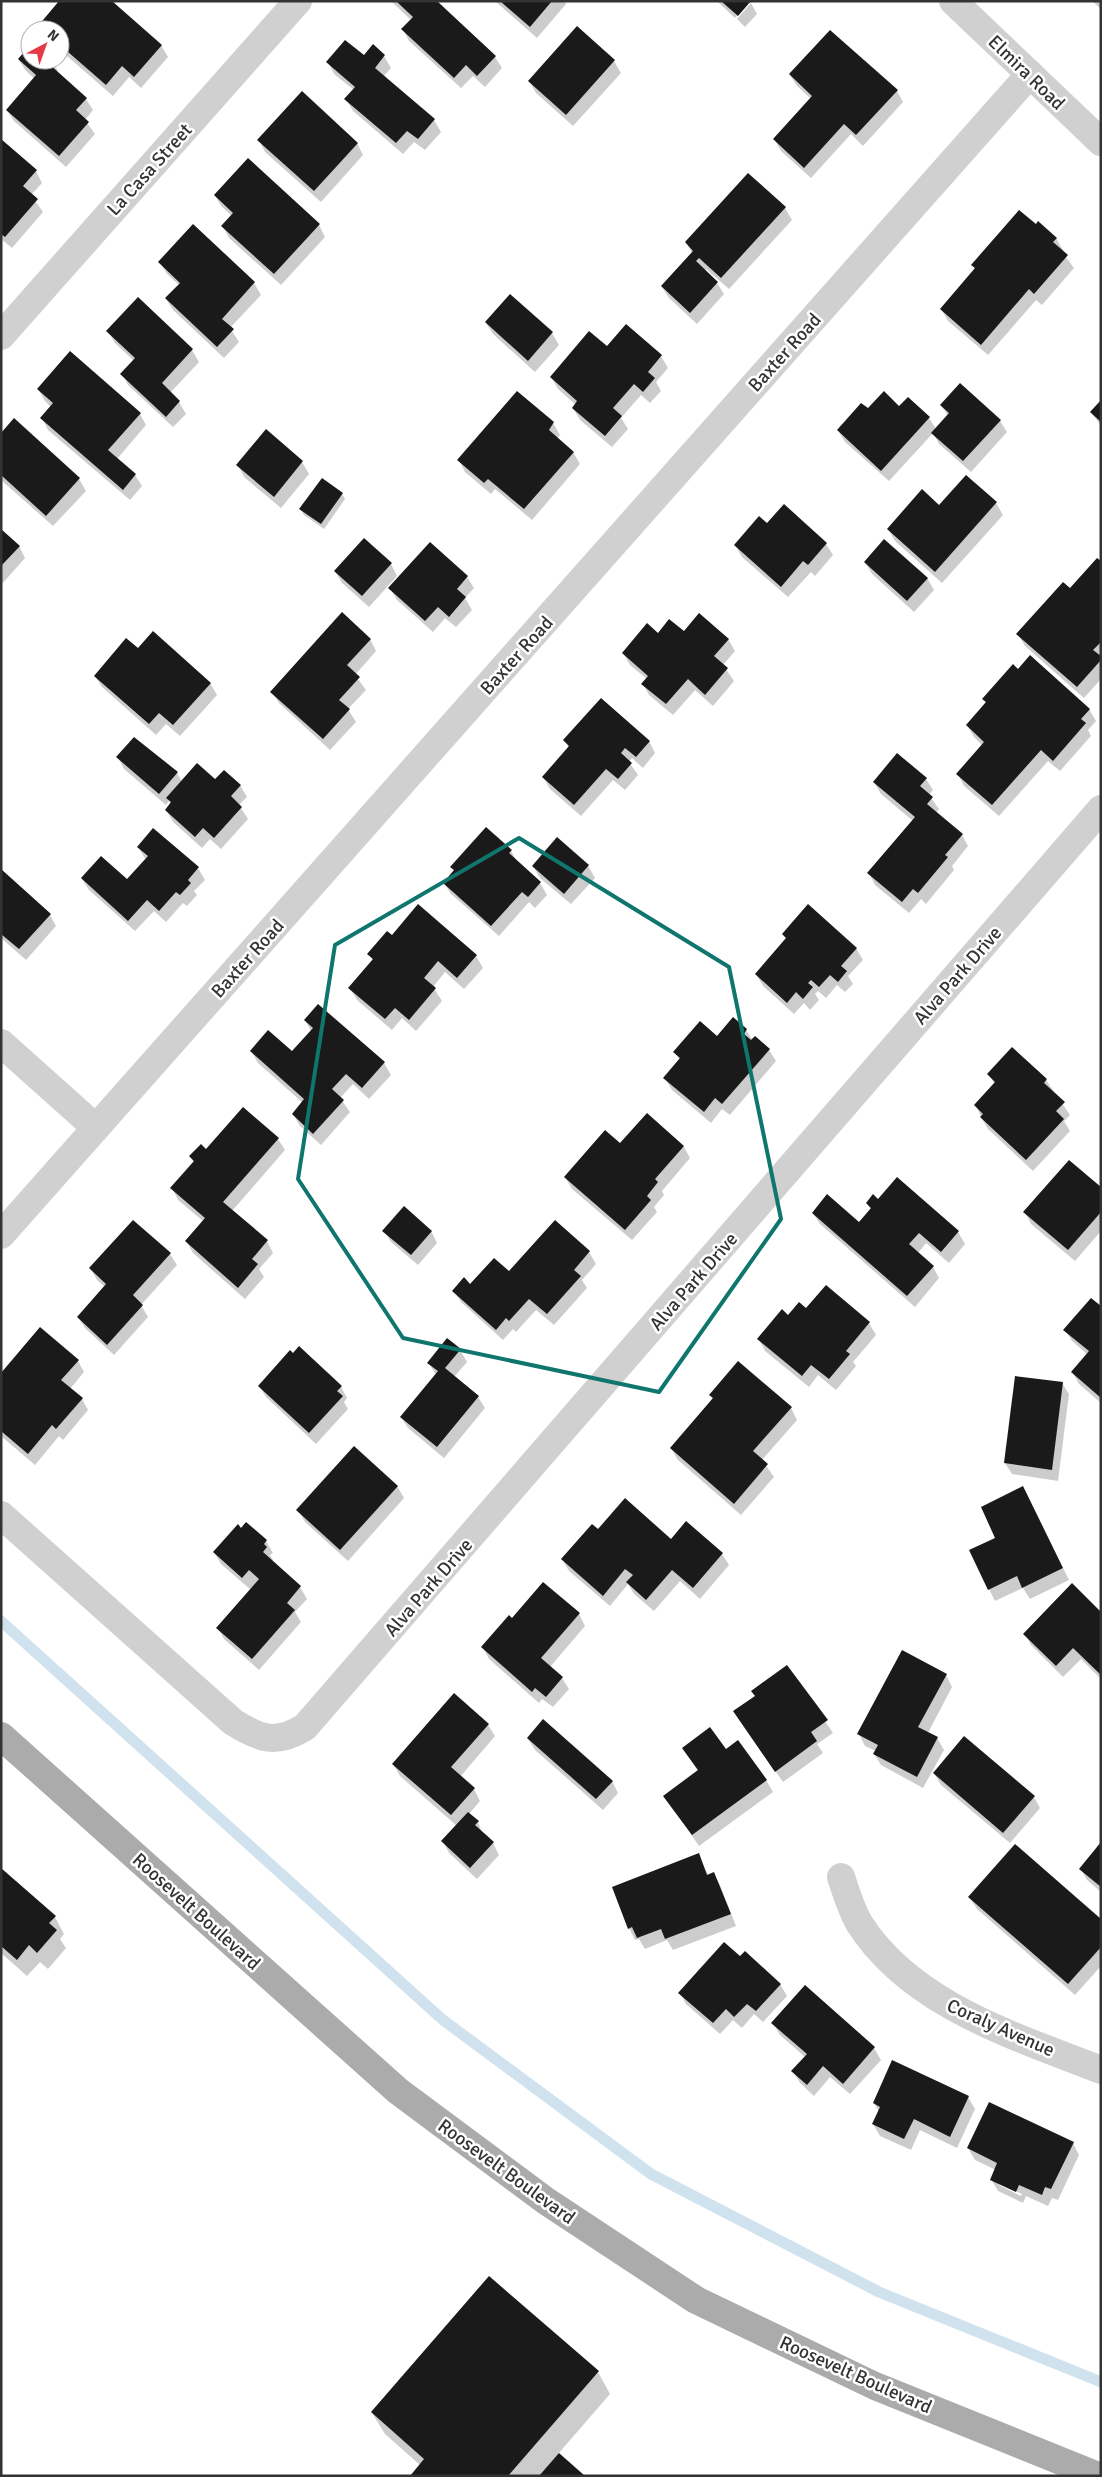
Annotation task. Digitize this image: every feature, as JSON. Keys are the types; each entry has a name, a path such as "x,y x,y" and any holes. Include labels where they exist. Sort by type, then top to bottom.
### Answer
{"main road":[{"name":"Roosevelt Boulevard","path":"1,1736 398,2091 546,2201 696,2300 875,2386 1098,2476"}],"street":[{"name":"La Casa Street","path":"1,336 298,1"},
{"name":"Elmira Road","path":"953,1 1101,142"},
{"name":"Baxter Road","path":"1,1235 1030,74"},
{"name":"Alva Park Drive","path":"1,1515 233,1722 251,1734 275,1739 292,1735 305,1727 319,1714 1101,809"},
{"path":"1,1043 96,1128"},
{"name":"Coraly Avenue","path":"840,1877 858,1922 889,1962 939,1999 994,2028 1101,2070"}],"highlighted area":[{"path":"519,838 729,967 781,1219 659,1392 403,1338 298,1179 335,945"}],"building":[{"path":"59,1 112,1 162,45 134,77 122,66 106,85 70,54 70,20 43,20"},
{"path":"396,1 437,1 496,56 477,76 466,65 454,78 401,29 413,17"},
{"path":"500,1 552,1 530,27"},
{"path":"721,1 751,1 738,16"},
{"path":"577,26 615,60 566,115 528,81"},
{"path":"830,30 898,90 856,135 844,124 804,168 773,139 812,96 789,74"},
{"path":"345,40 364,55 373,44 385,55 375,68 435,119 418,139 407,131 396,143 344,99 355,87 326,62"},
{"path":"30,70 56,70 87,98 76,110 89,122 59,156 6,110 36,75"},
{"path":"302,91 358,143 314,191 257,140"},
{"path":"1,139 37,170 23,186 38,199 5,237 1,234"},
{"path":"248,158 320,224 274,274 221,226 233,213 214,195"},
{"path":"748,173 786,207 721,278 699,258 696,261 718,282 690,313 661,286 693,251 685,242"},
{"path":"1019,210 1036,224 1038,221 1057,238 1053,242 1068,255 1034,294 1029,289 981,345 940,309 975,268 971,265"},
{"path":"193,224 255,282 222,319 234,329 217,347 165,298 180,283 158,262"},
{"path":"510,294 553,332 528,361 485,322"},
{"path":"138,297 193,349 162,383 180,401 166,417 120,374 135,358 106,331"},
{"path":"626,324 662,355 648,372 655,378 643,392 634,384 613,408 622,416 605,436 572,408 577,401 550,377 589,331 607,346"},
{"path":"70,351 141,413 108,450 136,474 123,490 40,418 53,403 37,389"},
{"path":"960,383 1001,420 963,461 931,433 949,413 940,405"},
{"path":"517,391 554,422 549,430 574,452 524,509 488,479 484,483 457,460"},
{"path":"884,391 899,406 908,397 930,417 881,471 837,430 861,403 868,408"},
{"path":"1101,400 1101,422 1090,412"},
{"path":"14,418 80,478 46,516 1,475 1,433"},
{"path":"266,429 303,461 274,497 236,465"},
{"path":"966,475 997,502 935,572 887,529 922,489 939,505"},
{"path":"322,478 343,493 321,524 299,509"},
{"path":"784,504 827,543 808,565 803,561 781,587 734,545 759,516 767,523"},
{"path":"1,529 20,546 1,566"},
{"path":"364,538 392,563 362,596 334,571"},
{"path":"884,539 928,578 907,601 864,562"},
{"path":"430,542 468,576 457,589 466,597 449,617 438,607 425,621 388,588"},
{"path":"1097,558 1101,561 1101,642 1093,650 1101,656 1101,660 1077,687 1016,634 1063,582 1070,588"},
{"path":"342,612 371,639 347,665 360,677 339,700 350,709 323,739 270,692"},
{"path":"699,613 729,639 714,656 728,668 705,695 688,679 666,704 641,684 648,676 622,653 647,623 658,633 669,619 684,631"},
{"path":"153,631 211,683 173,725 159,713 149,724 94,676 126,638 138,648"},
{"path":"1030,655 1090,709 1081,719 1086,723 1053,761 1041,750 992,805 956,774 984,742 966,725 986,702 982,699 1013,664 1018,669"},
{"path":"601,698 650,741 636,757 625,748 621,753 632,763 618,779 606,769 574,805 542,777 569,746 563,740"},
{"path":"134,737 178,772 159,794 116,757"},
{"path":"897,753 927,778 920,786 933,797 927,804 963,834 945,855 948,857 918,893 913,889 902,902 867,873 915,817 873,782"},
{"path":"197,763 215,779 224,770 241,785 231,796 242,807 214,838 203,828 195,837 165,810 171,802 166,798"},
{"path":"486,827 512,850 509,853 541,882 528,897 522,892 491,926 443,883 454,870 450,867"},
{"path":"153,828 199,867 188,880 191,883 180,895 176,892 159,911 147,900 128,921 81,878 101,856 127,879 148,856 137,847"},
{"path":"557,837 589,865 564,894 532,866"},
{"path":"1,869 51,914 19,949 1,934"},
{"path":"418,904 477,955 457,978 438,961 424,978 436,988 409,1020 395,1008 385,1019 348,988 373,959 367,954 387,931 392,935"},
{"path":"808,904 857,948 841,966 847,971 838,982 830,975 819,987 811,980 808,983 813,987 803,999 796,992 787,1003 755,974 786,938 782,934"},
{"path":"318,1004 385,1062 362,1088 346,1074 332,1089 344,1100 313,1134 292,1114 304,1099 250,1051 268,1030 292,1051 313,1028 304,1020"},
{"path":"733,1017 747,1029 744,1034 751,1040 755,1036 770,1049 722,1104 715,1098 704,1112 663,1078 680,1058 673,1052 700,1021 717,1036"},
{"path":"1012,1047 1047,1079 1044,1083 1065,1102 1056,1111 1064,1119 1026,1160 980,1117 983,1114 974,1105 995,1082 987,1074"},
{"path":"243,1107 279,1138 223,1202 268,1240 252,1259 258,1264 238,1288 185,1241 205,1218 170,1188 194,1161 189,1156 201,1144 206,1149"},
{"path":"647,1113 684,1146 655,1179 658,1182 647,1196 651,1200 625,1230 564,1177 605,1130 620,1143"},
{"path":"1069,1160 1101,1187 1101,1212 1068,1250 1023,1212"},
{"path":"897,1177 959,1231 941,1252 919,1233 909,1244 934,1266 907,1296 812,1213 827,1194 859,1222 871,1208 866,1203 873,1194 878,1199"},
{"path":"404,1206 432,1231 411,1255 382,1231"},
{"path":"133,1220 171,1253 133,1295 143,1305 107,1345 77,1317 106,1284 89,1268"},
{"path":"555,1220 590,1251 574,1270 581,1276 547,1314 529,1299 509,1321 506,1318 496,1330 452,1291 464,1277 470,1284 494,1258 509,1271"},
{"path":"826,1285 870,1322 846,1351 850,1354 829,1379 811,1365 802,1376 757,1339 782,1309 788,1315 799,1302 806,1308"},
{"path":"1091,1298 1101,1306 1101,1398 1071,1372 1089,1351 1063,1330"},
{"path":"40,1327 79,1360 61,1380 83,1398 56,1429 52,1425 28,1454 1,1431 1,1373"},
{"path":"447,1338 461,1349 445,1368 479,1396 437,1447 400,1417 438,1371 427,1363"},
{"path":"299,1346 342,1386 337,1391 343,1396 309,1433 258,1386 290,1350 293,1353"},
{"path":"738,1361 792,1407 753,1451 768,1464 734,1504 670,1448 713,1398 709,1395"},
{"path":"1015,1376 1063,1382 1052,1470 1004,1463"},
{"path":"354,1446 398,1486 340,1550 296,1510"},
{"path":"1023,1486 1063,1568 1022,1588 1017,1576 988,1590 969,1550 995,1538 981,1507"},
{"path":"625,1498 671,1539 686,1521 723,1553 693,1588 672,1570 646,1600 626,1582 633,1575 625,1569 603,1596 561,1559 592,1524 598,1529"},
{"path":"246,1522 267,1540 264,1544 267,1547 263,1552 301,1586 287,1603 295,1610 252,1659 216,1628 259,1579 249,1570 242,1578 213,1552 238,1524 241,1528"},
{"path":"543,1582 580,1613 541,1658 563,1677 546,1697 535,1688 532,1692 481,1647 509,1615 512,1618"},
{"path":"1072,1583 1101,1612 1101,1675 1073,1648 1056,1666 1023,1634"},
{"path":"902,1650 947,1674 918,1727 938,1737 917,1777 873,1754 878,1745 857,1734"},
{"path":"787,1665 828,1720 811,1732 817,1741 775,1772 733,1711 755,1696 751,1691"},
{"path":"454,1693 489,1724 451,1767 475,1788 451,1815 392,1764"},
{"path":"543,1719 613,1781 596,1799 527,1738"},
{"path":"710,1727 726,1749 738,1740 767,1780 692,1835 663,1796 698,1770 682,1748"},
{"path":"964,1736 1035,1796 1003,1833 933,1773"},
{"path":"468,1812 479,1821 475,1825 494,1842 470,1868 441,1841"},
{"path":"1101,1842 1101,1887 1079,1869"},
{"path":"1015,1844 1101,1919 1101,1947 1068,1984 968,1897"},
{"path":"699,1853 707,1875 714,1872 731,1914 665,1939 661,1929 637,1938 632,1927 628,1929 612,1887"},
{"path":"1,1868 56,1916 49,1923 57,1930 37,1953 29,1945 17,1960 1,1946"},
{"path":"724,1942 740,1956 745,1951 781,1984 756,2011 747,2004 734,2017 726,2009 713,2023 678,1993"},
{"path":"805,1985 875,2047 843,2084 823,2066 807,2085 791,2071 807,2054 771,2023"},
{"path":"892,2060 969,2096 950,2137 914,2119 904,2139 872,2124 880,2107 873,2103"},
{"path":"989,2102 1074,2142 1051,2189 1045,2187 1042,2195 1019,2185 1016,2192 990,2180 997,2163 967,2148"},
{"path":"489,2276 599,2371 508,2476 410,2476 424,2459 371,2412"},
{"path":"559,2453 585,2476 539,2476"}],"waterway":[{"path":"1,1621 443,2020 651,2174 879,2292 1101,2382"}]}
